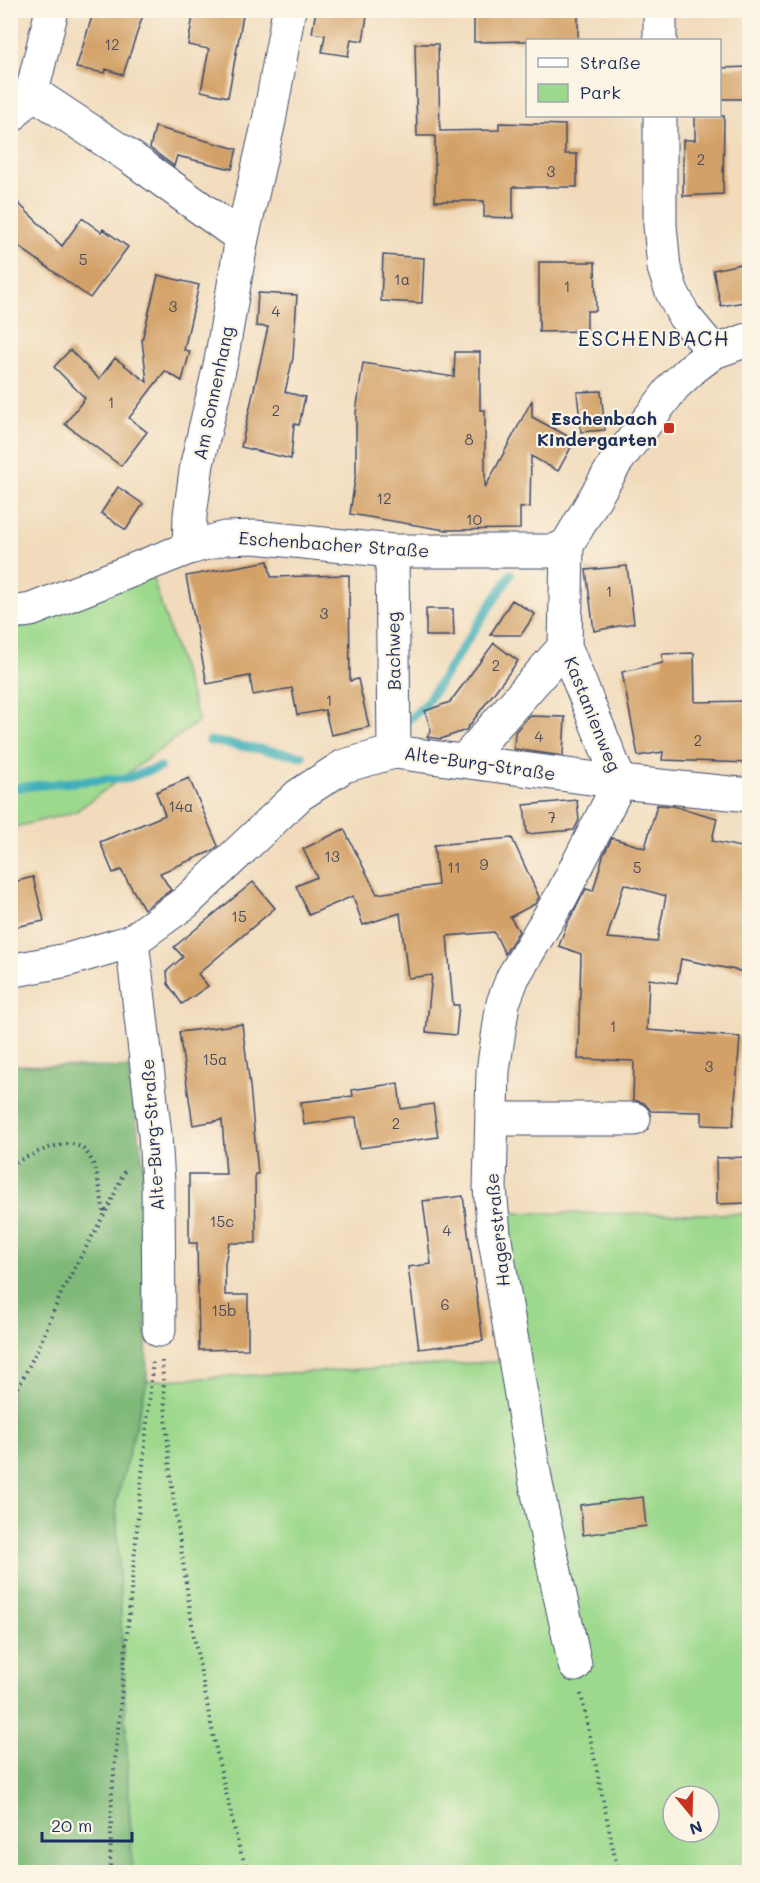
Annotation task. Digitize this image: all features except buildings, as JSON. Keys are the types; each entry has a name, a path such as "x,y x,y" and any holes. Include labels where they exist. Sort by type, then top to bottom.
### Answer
{"street":[{"path":"10,117 32,92 52,10"},
{"name":"Am Sonnenhang","path":"189,548 190,515 197,464 221,361 242,238 269,121 289,10"},
{"path":"660,10 660,39"},
{"path":"32,92 130,157 242,238"},
{"path":"660,117 660,225 664,268 672,292 684,316 714,352"},
{"path":"567,545 615,462 674,386 714,352 750,339"},
{"name":"Eschenbacher Straße","path":"10,613 31,610 189,548 225,538 255,537 392,551 535,552 554,551 567,545"},
{"name":"Kastanienweg","path":"567,545 565,646 620,782"},
{"name":"Bachweg","path":"392,551 394,752"},
{"name":"Kastanienweg","path":"464,761 565,646"},
{"name":"Alte-Burg-Straße","path":"10,971 68,960 132,941 186,902 299,795 344,766 394,752 620,782 750,795"},
{"name":"Hagerstraße","path":"575,1665 536,1484 494,1234 490,1188 493,1071 503,1003 513,977 561,897 620,782"},
{"name":"Alte-Burg-Straße","path":"132,941 153,1107 158,1183 159,1330"},
{"path":"492,1119 634,1119"}],"path":[{"path":"10,1165 36,1152 58,1146 74,1143 84,1148 94,1163 100,1184 104,1214"},
{"path":"10,1404 40,1344 62,1291 104,1214 129,1161"},
{"path":"110,1872 112,1793 146,1449 151,1365 159,1330"},
{"path":"159,1330 170,1474 194,1636 218,1759 238,1844 248,1872"},
{"path":"575,1665 618,1872"}],"green space":[{"path":"152,576 199,721 75,812 11,828 10,620"},
{"path":"11,1065 128,1068 143,1161 147,1381 116,1503 132,1872 11,1872"},
{"path":"501,1213 749,1214 749,1872 132,1872 116,1503 147,1381 509,1361"}],"waterway":[{"path":"407,721 425,705 511,574"},
{"path":"210,741 302,756"},
{"path":"10,788 124,779 160,767"}],"place":[{"name":"Eschenbach Kindergarten","path":"669,428"}],"district":[{"name":"ESCHENBACH","path":"654,337"}]}
